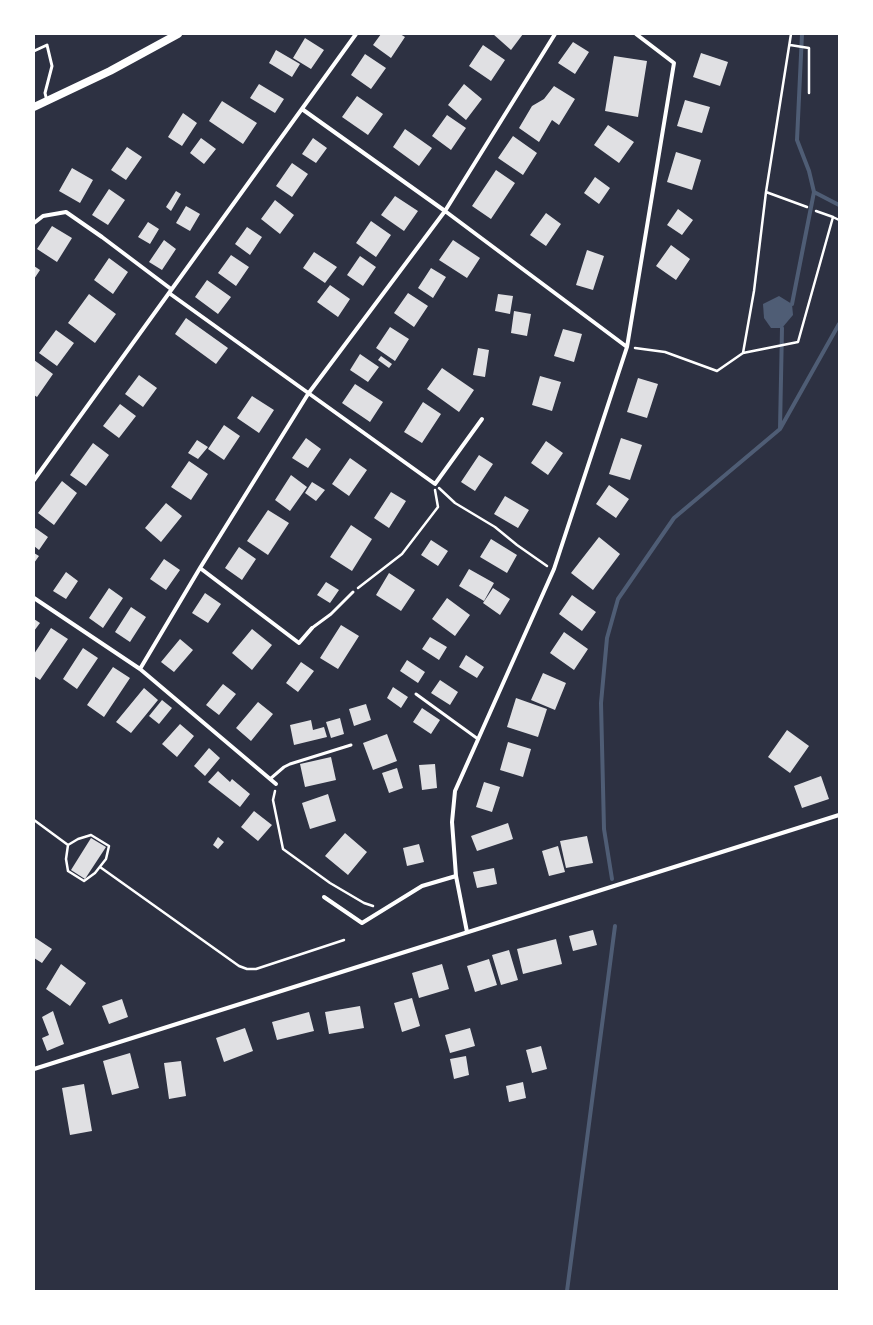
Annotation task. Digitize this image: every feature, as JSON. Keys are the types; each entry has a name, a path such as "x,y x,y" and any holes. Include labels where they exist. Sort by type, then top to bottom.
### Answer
{"main road":[{"path":"34,107 117,68 178,34"}],"street":[{"path":"34,480 356,34"},
{"path":"140,669 200,568 308,394 445,210 555,34"},
{"path":"467,932 456,876 452,822 455,791 554,569 627,347 674,63 636,34"},
{"path":"302,109 445,210 627,347"},
{"path":"34,223 43,216 66,212 102,237 170,291 308,394 435,484 482,419"},
{"path":"200,568 299,642 312,628"},
{"path":"34,598 140,669 276,784"},
{"path":"34,1069 839,816"},
{"path":"324,897 362,923 422,886 456,876"}],"lane":[{"path":"34,51 47,45 52,66 45,94 47,102"},
{"path":"312,628 331,614 353,592"},
{"path":"416,694 478,739"},
{"path":"270,779 290,764 351,745"}],"path":[{"path":"743,353 754,291 766,192 791,34"},
{"path":"790,44 809,48 809,93"},
{"path":"766,192 807,208"},
{"path":"816,211 839,220"},
{"path":"627,347 665,352 717,371 743,353 798,342 833,217"},
{"path":"435,484 455,503 495,527 517,545 554,569"},
{"path":"353,592 402,554 411,543 438,507 435,484"},
{"path":"276,784 273,800 283,849 330,884 364,903"},
{"path":"34,820 68,845"},
{"path":"91,835 109,846 106,859 96,873 84,882 68,871 66,859 68,845 78,839 91,835"},
{"path":"100,867 238,966 247,970 256,969 344,940"}],"water":[{"path":"779,296 792,304 793,315 782,328 771,328 764,318 763,304"}],"building":[{"path":"381,34 400,34 405,37 391,58 373,45"},
{"path":"493,34 523,34 511,50"},
{"path":"305,38 324,50 311,69 293,58"},
{"path":"573,42 589,52 575,74 558,63"},
{"path":"483,45 505,60 491,81 469,66"},
{"path":"276,50 300,64 292,77 269,63"},
{"path":"701,53 728,62 720,86 693,77"},
{"path":"365,54 386,68 371,89 351,75"},
{"path":"614,56 647,61 638,117 605,111"},
{"path":"259,84 284,99 275,113 250,98"},
{"path":"464,84 482,99 466,120 448,105"},
{"path":"554,86 575,99 559,125 552,120 539,142 519,128 532,106 544,99"},
{"path":"357,96 383,114 368,135 342,117"},
{"path":"685,100 710,107 702,133 677,126"},
{"path":"222,101 257,123 243,144 209,121"},
{"path":"183,113 197,123 182,146 168,137"},
{"path":"447,115 466,128 451,150 432,136"},
{"path":"608,125 634,142 619,163 594,145"},
{"path":"405,129 432,148 419,166 393,147"},
{"path":"513,136 537,153 523,175 498,158"},
{"path":"201,138 216,149 204,164 190,153"},
{"path":"313,138 327,148 316,163 302,154"},
{"path":"127,147 142,157 126,180 111,170"},
{"path":"676,152 701,160 692,190 667,182"},
{"path":"292,163 308,174 292,197 276,186"},
{"path":"72,168 93,180 80,203 59,191"},
{"path":"496,170 515,183 491,219 472,206"},
{"path":"595,177 610,188 599,204 584,193"},
{"path":"109,189 125,200 108,225 92,215"},
{"path":"176,191 181,194 171,211 166,207"},
{"path":"395,196 418,211 404,231 381,215"},
{"path":"275,200 294,215 280,234 261,219"},
{"path":"186,206 200,214 190,231 176,223"},
{"path":"678,209 693,220 682,235 667,225"},
{"path":"546,213 561,224 546,246 530,235"},
{"path":"371,221 391,235 376,257 356,243"},
{"path":"148,222 159,229 150,244 138,237"},
{"path":"52,226 72,238 57,262 37,249"},
{"path":"247,227 262,237 250,255 235,244"},
{"path":"164,240 176,249 162,270 149,262"},
{"path":"453,240 480,258 467,278 439,260"},
{"path":"671,245 690,259 676,280 656,266"},
{"path":"587,250 604,256 593,290 576,285"},
{"path":"314,252 337,267 325,283 303,268"},
{"path":"231,255 249,267 236,286 218,273"},
{"path":"360,256 376,267 363,286 347,275"},
{"path":"109,258 128,272 113,294 94,280"},
{"path":"34,266 40,270 34,279"},
{"path":"431,268 446,277 433,298 418,288"},
{"path":"207,280 231,297 218,314 195,297"},
{"path":"330,285 350,299 338,317 317,302"},
{"path":"408,293 428,306 414,327 394,313"},
{"path":"89,294 116,314 95,343 68,323"},
{"path":"498,294 513,296 510,314 495,311"},
{"path":"514,311 531,314 527,336 511,333"},
{"path":"186,318 228,348 216,364 175,334"},
{"path":"390,327 409,339 395,361 376,348"},
{"path":"563,329 582,334 574,362 554,356"},
{"path":"56,330 74,343 57,366 39,353"},
{"path":"478,348 489,350 485,377 473,375"},
{"path":"360,354 379,367 368,382 350,370"},
{"path":"381,356 392,364 389,368 378,360"},
{"path":"34,360 53,374 37,397 34,395"},
{"path":"442,368 474,390 459,412 427,389"},
{"path":"139,375 157,388 143,407 125,394"},
{"path":"540,376 561,382 552,411 532,405"},
{"path":"638,378 658,384 647,418 627,412"},
{"path":"355,384 383,402 370,422 342,403"},
{"path":"252,396 274,410 259,433 237,418"},
{"path":"423,402 441,414 422,443 404,432"},
{"path":"120,404 136,416 119,438 103,426"},
{"path":"224,425 240,436 224,460 208,449"},
{"path":"306,438 321,449 308,468 292,458"},
{"path":"621,438 642,445 630,480 609,474"},
{"path":"197,440 208,447 198,459 188,453"},
{"path":"546,441 563,453 548,475 531,463"},
{"path":"93,443 109,455 86,486 70,475"},
{"path":"479,455 493,464 475,491 461,482"},
{"path":"350,458 367,470 349,496 332,484"},
{"path":"189,461 208,474 191,500 171,487"},
{"path":"291,475 307,487 290,511 275,500"},
{"path":"62,481 77,493 54,525 38,513"},
{"path":"312,482 325,490 316,501 305,493"},
{"path":"609,485 629,499 616,518 596,504"},
{"path":"391,492 406,501 389,528 374,518"},
{"path":"505,496 529,510 518,528 494,514"},
{"path":"166,503 182,516 161,542 145,528"},
{"path":"268,510 289,523 268,555 247,541"},
{"path":"351,525 372,539 352,571 330,557"},
{"path":"34,527 48,537 39,550 34,546"},
{"path":"599,537 620,554 593,590 571,573"},
{"path":"491,539 517,555 507,573 480,557"},
{"path":"431,540 448,551 438,566 421,555"},
{"path":"239,547 256,559 242,580 225,568"},
{"path":"34,553 39,556 34,563"},
{"path":"164,559 180,570 166,590 150,579"},
{"path":"469,569 494,583 484,601 459,586"},
{"path":"66,572 78,581 66,599 53,591"},
{"path":"389,573 415,590 401,611 376,595"},
{"path":"326,582 339,590 330,603 317,595"},
{"path":"109,588 123,598 103,628 89,618"},
{"path":"493,588 510,599 500,615 483,603"},
{"path":"205,593 221,604 208,623 192,613"},
{"path":"572,595 596,612 582,631 559,614"},
{"path":"447,598 470,615 455,636 432,619"},
{"path":"131,607 146,617 130,642 115,632"},
{"path":"34,619 40,623 34,631"},
{"path":"341,625 359,636 338,669 320,658"},
{"path":"51,628 68,639 40,680 34,676 34,654"},
{"path":"252,629 272,645 252,670 232,653"},
{"path":"564,632 588,649 574,670 550,653"},
{"path":"430,637 447,647 439,660 422,649"},
{"path":"180,639 193,650 174,672 161,662"},
{"path":"83,648 98,658 77,689 63,679"},
{"path":"466,655 484,667 477,678 459,667"},
{"path":"407,660 425,672 418,683 400,671"},
{"path":"301,662 314,671 298,692 286,683"},
{"path":"113,667 130,678 104,717 87,705"},
{"path":"543,673 566,683 555,710 531,700"},
{"path":"440,680 458,692 450,705 431,693"},
{"path":"223,684 236,694 219,715 206,705"},
{"path":"393,687 408,697 401,708 387,698"},
{"path":"144,688 158,700 131,733 116,722"},
{"path":"516,698 547,709 538,737 507,727"},
{"path":"162,700 172,708 159,724 149,716"},
{"path":"258,702 273,714 251,741 236,728"},
{"path":"366,704 371,720 354,726 349,709"},
{"path":"422,708 440,720 431,734 413,722"},
{"path":"340,718 344,734 331,738 326,722"},
{"path":"311,720 313,730 324,727 327,737 294,745 290,725"},
{"path":"180,724 194,736 177,757 162,744"},
{"path":"787,730 809,746 790,773 768,757"},
{"path":"387,734 397,761 373,770 363,743"},
{"path":"508,742 531,749 523,777 500,770"},
{"path":"209,748 220,758 205,776 194,766"},
{"path":"331,757 336,780 305,787 300,764"},
{"path":"435,764 437,788 422,790 419,765"},
{"path":"397,768 403,788 389,793 382,773"},
{"path":"218,771 230,782 232,779 250,794 240,807 208,782"},
{"path":"821,776 829,799 802,808 794,786"},
{"path":"484,782 500,787 492,812 476,807"},
{"path":"328,794 336,821 310,829 302,803"},
{"path":"254,811 272,825 258,841 241,827"},
{"path":"508,823 513,839 477,851 471,836"},
{"path":"345,833 367,852 348,875 325,856"},
{"path":"587,836 593,863 566,868 560,841"},
{"path":"218,837 224,842 218,849 213,845"},
{"path":"91,838 106,847 85,879 71,870"},
{"path":"419,844 424,862 407,866 403,848"},
{"path":"558,846 565,872 549,876 542,851"},
{"path":"494,868 497,884 477,888 473,872"},
{"path":"593,930 597,945 573,951 569,936"},
{"path":"34,937 52,949 42,963 34,958"},
{"path":"556,939 562,964 523,974 517,949"},
{"path":"509,950 518,980 501,985 492,955"},
{"path":"489,959 497,985 475,992 467,966"},
{"path":"61,964 86,983 70,1006 46,989"},
{"path":"442,964 449,989 419,998 412,973"},
{"path":"412,998 420,1026 402,1032 394,1003"},
{"path":"122,999 128,1017 109,1024 102,1006"},
{"path":"360,1006 364,1028 329,1034 325,1012"},
{"path":"53,1011 64,1044 47,1051 42,1038 49,1035 42,1017"},
{"path":"309,1012 314,1031 277,1040 272,1022"},
{"path":"245,1028 253,1051 224,1062 216,1038"},
{"path":"470,1028 475,1046 450,1053 445,1035"},
{"path":"541,1046 547,1069 532,1073 526,1050"},
{"path":"130,1053 139,1088 112,1095 103,1061"},
{"path":"466,1056 469,1075 454,1079 450,1059"},
{"path":"181,1061 186,1096 169,1099 164,1063"},
{"path":"523,1082 526,1098 509,1102 506,1086"},
{"path":"84,1084 92,1131 70,1135 62,1088"}],"waterway":[{"path":"802,34 797,140 809,171 814,192 839,205"},
{"path":"792,304 814,192"},
{"path":"612,879 604,829 601,703 607,638 618,599 674,518 780,429 839,324"},
{"path":"780,429 782,328"},
{"path":"567,1291 615,926"}]}
